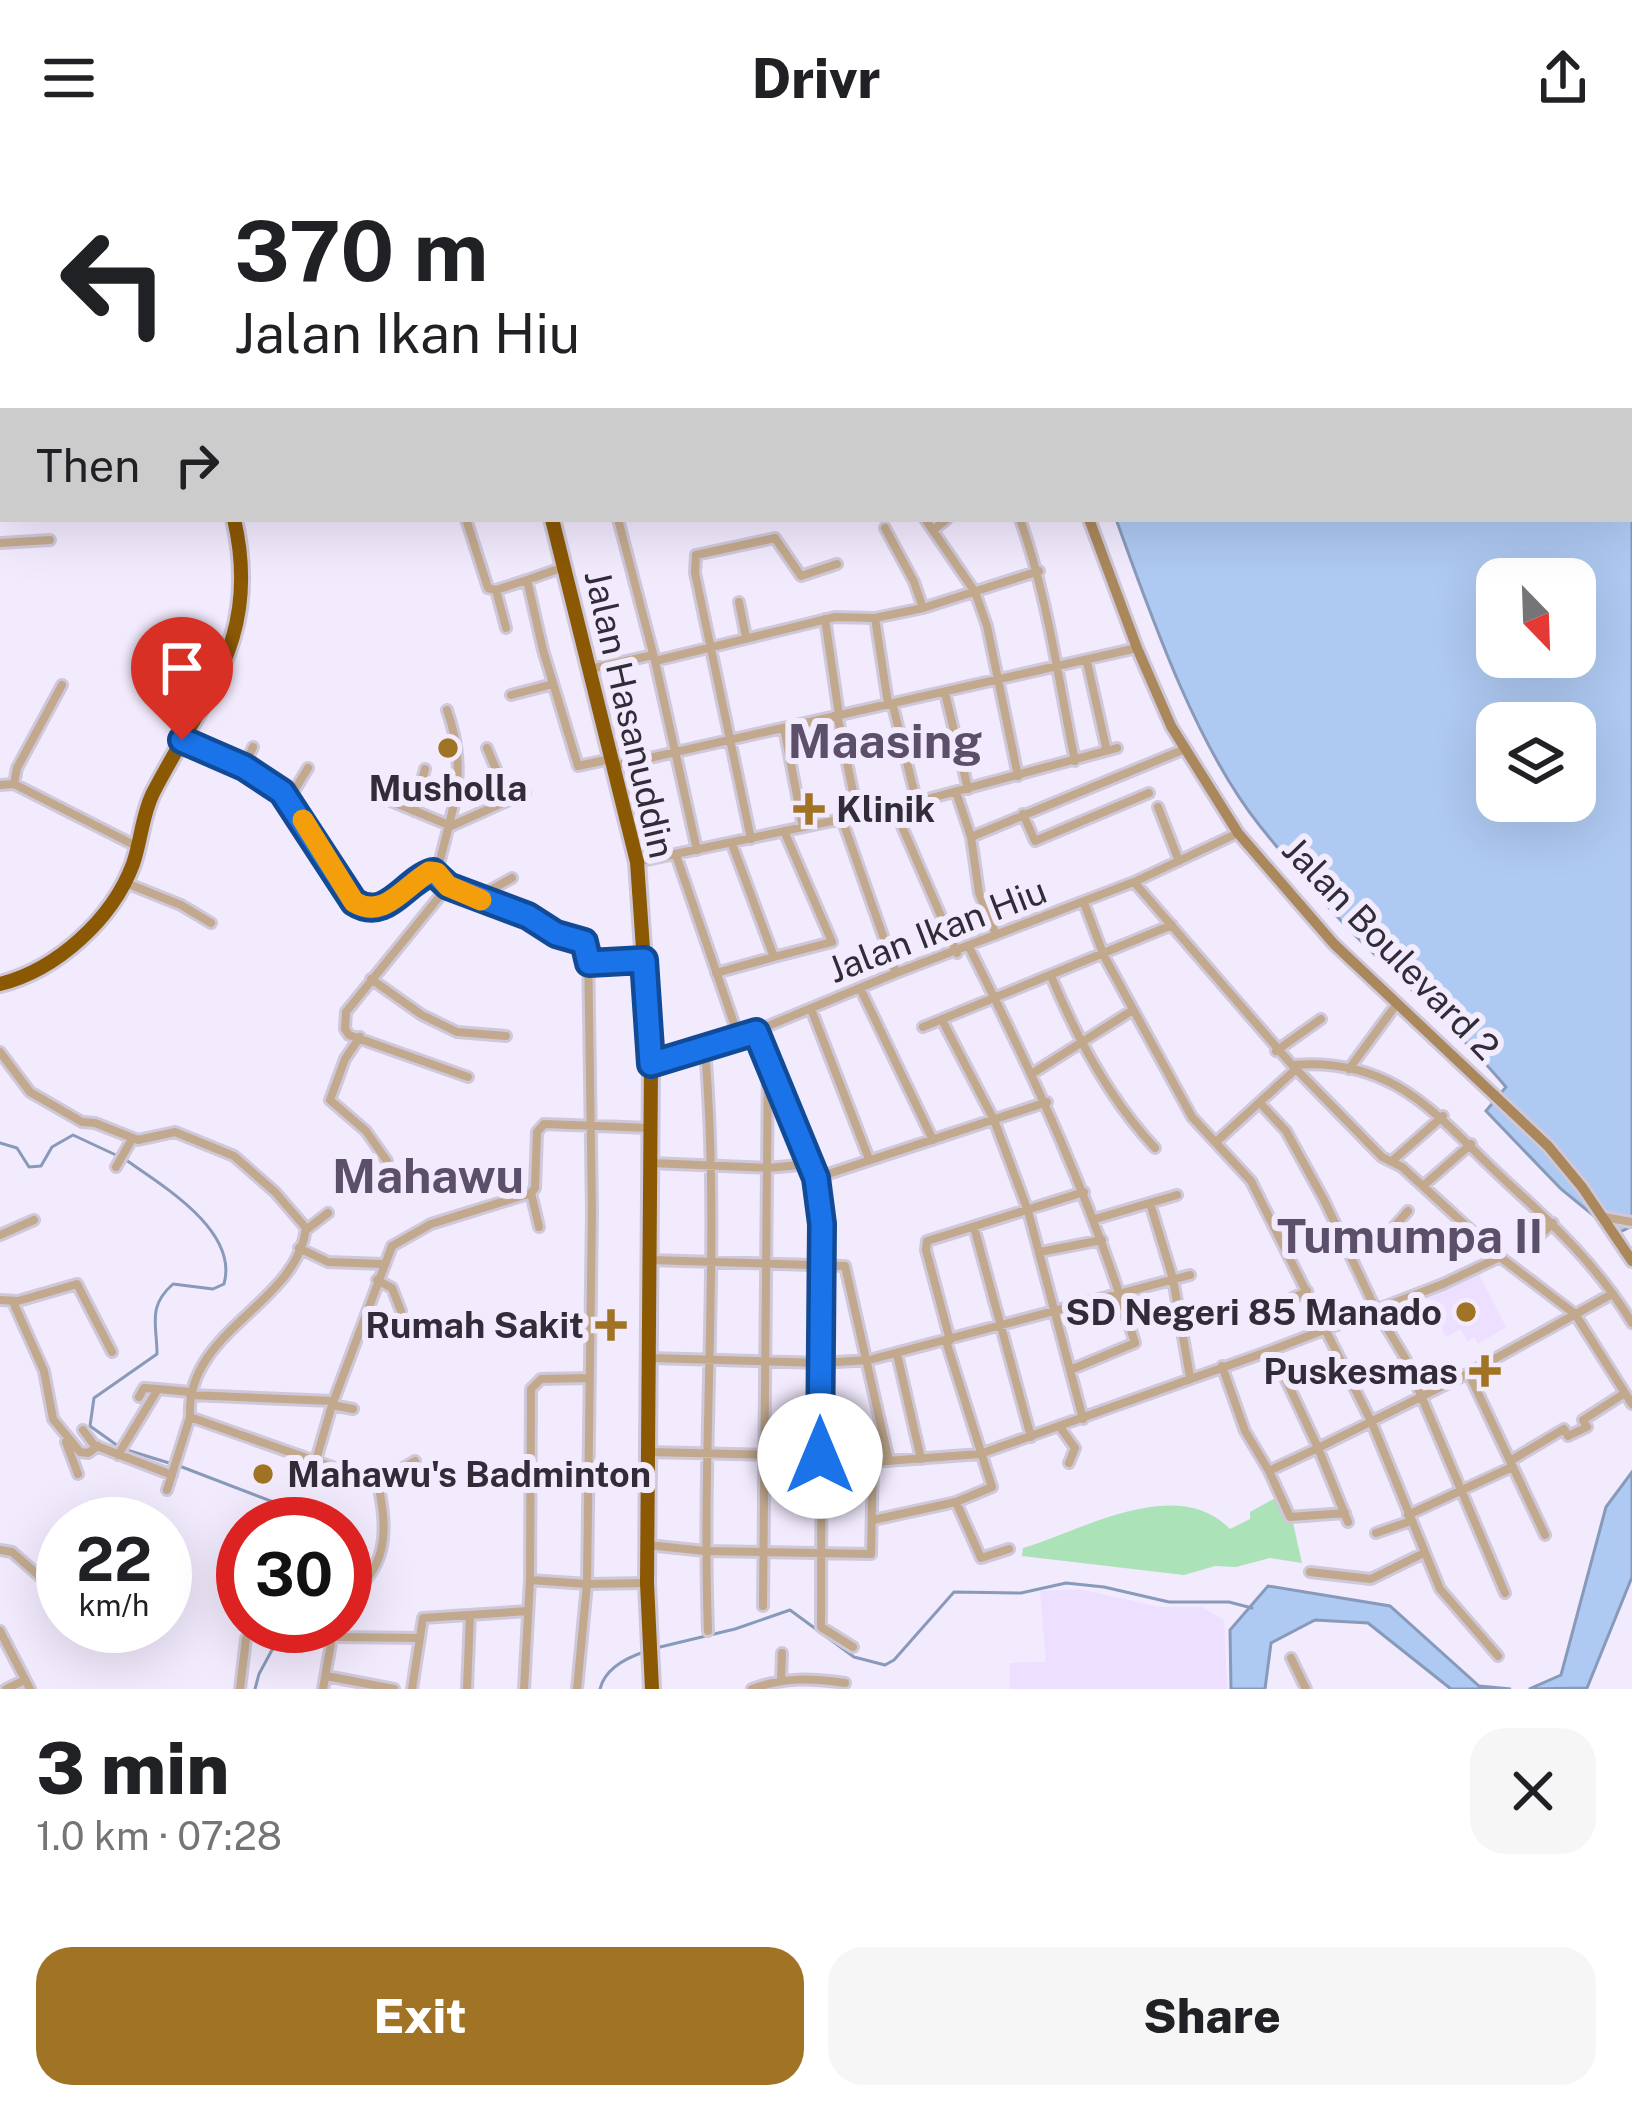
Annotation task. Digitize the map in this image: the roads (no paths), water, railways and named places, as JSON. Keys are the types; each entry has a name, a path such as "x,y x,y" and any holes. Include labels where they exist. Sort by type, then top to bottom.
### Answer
{"highway":[{"path":"0,984 40,970 88,932 125,882 150,799 218,681 236,632 244,579 234,522"},
{"name":"Jalan Hasanuddin","path":"553,522 638,862 651,1064 646,1583 652,1689"}],"main road":[{"name":"Jalan Boulevard 2","path":"1090,522 1137,648 1185,749 1238,833 1334,944 1548,1146 1632,1261"}],"street":[{"path":"467,522 489,590 565,566"},
{"path":"619,522 697,850"},
{"path":"927,522 975,592 1018,776"},
{"path":"932,530 943,522"},
{"path":"1022,522 1039,572 1075,761"},
{"path":"885,528 923,608"},
{"path":"751,839 695,573 698,552 776,538 801,576 837,564"},
{"path":"0,543 50,540"},
{"path":"588,669 825,619 874,618 923,608 1039,572"},
{"path":"527,580 578,766 676,752 1137,648"},
{"path":"496,590 506,628"},
{"path":"739,602 746,638"},
{"path":"874,618 888,703 893,706 915,795 911,802"},
{"path":"825,619 836,716 858,816"},
{"path":"1087,662 1104,752"},
{"path":"512,695 553,684"},
{"path":"14,784 17,768 62,685"},
{"path":"945,693 968,789"},
{"path":"437,873 460,770 458,742 447,710"},
{"path":"784,728 803,826"},
{"path":"182,740 244,767 289,800 358,905 377,908 424,874 437,873"},
{"path":"244,767 254,747"},
{"path":"487,748 509,800"},
{"path":"638,862 894,808 1117,748"},
{"path":"971,837 1185,749"},
{"path":"289,800 308,768"},
{"path":"414,811 425,769"},
{"path":"0,785 14,784 138,846"},
{"path":"956,792 971,837 979,893 996,935"},
{"path":"391,801 451,826 524,793"},
{"path":"1023,814 1035,841 1149,793"},
{"path":"1158,807 1179,861"},
{"path":"894,808 957,952"},
{"path":"842,819 896,973"},
{"path":"716,973 832,942 784,832"},
{"name":"Jalan Ikan Hiu","path":"651,1064 756,1032 1134,882 1238,833"},
{"path":"732,844 774,957"},
{"path":"676,855 739,1038"},
{"path":"437,873 448,886 584,942 589,963 587,1583 577,1689"},
{"path":"481,900 512,878"},
{"path":"125,882 211,923"},
{"path":"1134,882 1276,1051 1366,1143 1575,1314 1632,1404"},
{"path":"448,886 344,1017 346,1033 468,1077"},
{"path":"1084,902 1104,956 1192,1117 1246,1172 1372,1423 1440,1589 1498,1656"},
{"path":"922,1027 1172,925"},
{"path":"969,946 1047,1102 1096,1219 1136,1343 1070,1370"},
{"path":"589,963 644,960"},
{"path":"1051,976 1083,1042 1133,1123 1155,1148"},
{"path":"371,979 422,1015 458,1032 506,1036"},
{"path":"860,988 933,1140"},
{"path":"1349,1069 1396,1005"},
{"path":"812,1009 869,1160"},
{"path":"1033,1073 1133,1010"},
{"path":"1276,1051 1321,1019"},
{"path":"942,1020 994,1120 1028,1211 1083,1419"},
{"path":"756,1032 816,1178 822,1224 821,1629 853,1647"},
{"path":"360,1037 345,1059 331,1100 366,1132 387,1161"},
{"path":"705,1050 711,1260 705,1551 708,1631"},
{"path":"0,1052 30,1092 82,1122 132,1139 175,1132 234,1156 275,1192 307,1231"},
{"path":"763,1606 767,1061"},
{"path":"1216,1142 1294,1067 1374,1075 1443,1116 1553,1223 1632,1323"},
{"path":"816,1178 1047,1102"},
{"path":"1260,1103 1286,1131 1423,1397 1505,1593"},
{"path":"1391,1162 1443,1116"},
{"path":"538,1227 531,1192 540,1127 546,1123 651,1128"},
{"path":"119,1160 132,1139"},
{"path":"1423,1186 1471,1144"},
{"path":"651,1163 768,1168 810,1164"},
{"path":"316,1460 394,1243 431,1224 531,1192"},
{"path":"873,1520 956,1502 992,1487 948,1341 926,1244 1084,1192"},
{"path":"1096,1219 1177,1195"},
{"path":"1150,1203 1173,1279 1190,1377"},
{"path":"1351,1254 1387,1235 1408,1211"},
{"path":"167,1490 200,1367 237,1321 283,1277 307,1231 328,1213"},
{"path":"0,1235 34,1220"},
{"path":"1606,1222 1632,1222"},
{"path":"1522,1252 1553,1223"},
{"path":"974,1226 1031,1437"},
{"path":"1040,1252 1102,1240"},
{"path":"299,1248 328,1262 383,1264"},
{"path":"647,1451 873,1462 980,1454 1271,1350 1500,1257"},
{"path":"651,1260 848,1268 890,1461"},
{"path":"650,1358 869,1360 1190,1275"},
{"path":"377,1280 392,1288 401,1311"},
{"path":"0,1300 13,1302 77,1284 112,1352"},
{"path":"1282,1304 1307,1292"},
{"path":"1269,1471 1423,1397 1612,1294"},
{"path":"13,1302 44,1371 51,1412 78,1474"},
{"path":"1222,1366 1248,1438 1290,1517 1346,1517 1271,1350"},
{"path":"897,1354 921,1459"},
{"path":"1468,1373 1545,1535"},
{"path":"524,1689 531,1389 544,1379 588,1378"},
{"path":"139,1397 143,1388 333,1403 353,1409"},
{"path":"120,1451 158,1389"},
{"path":"1376,1533 1462,1492 1564,1429 1568,1436 1576,1433 1587,1426 1583,1420 1625,1393"},
{"path":"190,1417 378,1483 415,1462"},
{"path":"1060,1427 1075,1446 1070,1463"},
{"path":"61,1430 80,1452 98,1446"},
{"path":"82,1430 98,1446 174,1467"},
{"path":"647,1545 822,1556 871,1554 873,1462"},
{"path":"372,1576 382,1553 378,1483"},
{"path":"956,1502 981,1558 1009,1549"},
{"path":"0,1550 12,1552 36,1573"},
{"path":"1310,1572 1371,1579 1424,1553"},
{"path":"530,1580 646,1583"},
{"path":"412,1689 425,1617 528,1611"},
{"path":"466,1689 470,1615"},
{"path":"0,1631 28,1684 6,1689"},
{"path":"372,1635 420,1639"},
{"path":"240,1689 244,1653"},
{"path":"323,1689 330,1653"},
{"path":"781,1681 782,1653"},
{"path":"1291,1658 1306,1689"},
{"path":"326,1676 394,1689"},
{"path":"752,1689 817,1678 845,1684"}],"water":[{"path":"1117,522 1632,522 1632,1226 1616,1234 1561,1189 1486,1111 1506,1087 1355,936 1260,826 1215,758 1177,679"},
{"path":"1632,1472 1632,1577 1587,1688 1529,1689 1561,1675 1606,1507"},
{"path":"1268,1586 1390,1606 1479,1686 1511,1689 1451,1689 1368,1623 1315,1620 1271,1643 1265,1689 1231,1689 1230,1630"}],"waterway":[{"path":"0,1143 17,1148 29,1167 41,1166 52,1147 73,1135 118,1156"},
{"path":"118,1446 90,1426 94,1398 157,1354 157,1308 165,1292 173,1284 213,1289 224,1284 226,1265 220,1246 195,1212 126,1160"},
{"path":"127,1450 260,1497"},
{"path":"656,1648 790,1610 854,1657 885,1665 954,1592 1021,1593 1066,1583 1169,1602 1229,1602 1252,1608"},
{"path":"600,1689 612,1669 647,1651"},
{"path":"255,1689 270,1653"}],"place":[{"name":"Musholla","path":"448,748"},
{"name":"Klinik","path":"809,809"},
{"name":"SD Negeri 85 Manado","path":"1466,1312"},
{"name":"Rumah Sakit","path":"611,1325"},
{"name":"Puskesmas","path":"1485,1371"},
{"name":"Mahawu's Badminton","path":"263,1474"}],"district":[{"name":"Maasing","path":"885,740"},
{"name":"Mahawu","path":"428,1175"},
{"name":"Tumumpa II","path":"1410,1235"}]}
